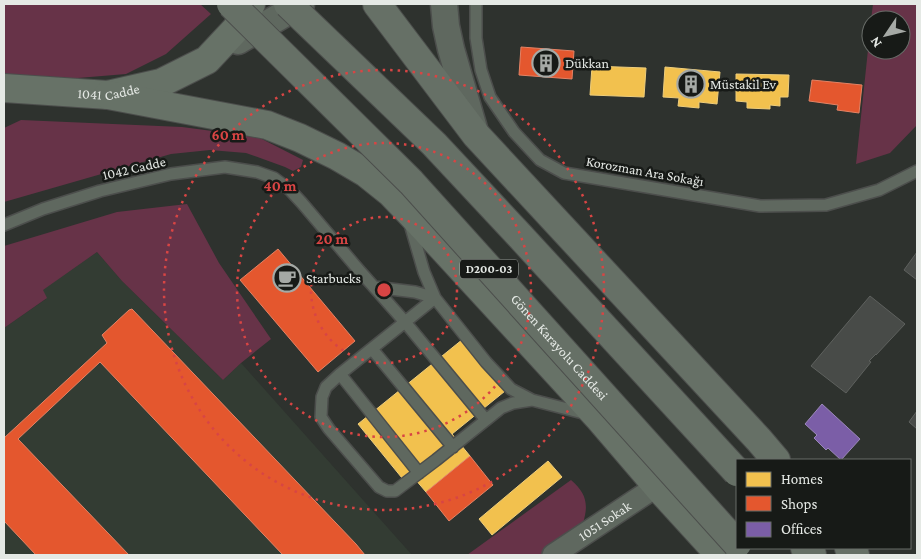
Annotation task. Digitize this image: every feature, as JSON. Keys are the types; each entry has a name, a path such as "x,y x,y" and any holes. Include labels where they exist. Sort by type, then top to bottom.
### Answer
{"highway":[{"name":"Gönen Karayolu Caddesi","path":"231,4 411,182 736,543"},
{"name":"D200-03","path":"288,4 434,144 736,471"},
{"path":"377,4 476,135 775,459"}],"main road":[{"path":"207,60 236,29 251,4"},
{"name":"1041 Cadde","path":"5,90 108,95 161,83 207,60"},
{"path":"108,95 267,124 337,156 366,173 391,193 405,208 598,417 720,555"}],"street":[{"path":"207,60 301,4"},
{"path":"444,4 451,49 476,135"},
{"name":"1051 Sokak","path":"554,555 658,486"}],"lane":[{"name":"Korozman Ara Sokağı","path":"476,4 476,38 481,70 490,97 514,132 540,160 564,172 760,206 826,205 878,190 917,171"},
{"name":"1042 Cadde","path":"4,225 43,209 100,191 171,174 225,167 257,172 274,178 290,190 374,287"},
{"path":"405,208 424,272 435,298 486,362 511,389 532,400 598,417"},
{"path":"374,287 415,292 435,298"},
{"path":"374,287 486,420"},
{"path":"435,298 340,374 326,387 322,397 321,417 379,487 387,491 394,491 501,408 512,403 532,400"},
{"path":"372,349 453,447"},
{"path":"340,374 419,473"}],"shaded area":[{"path":"4,4 200,4 211,14 166,54 126,74 66,79 4,74"},
{"path":"873,4 917,4 917,125 890,153 856,164 867,60 911,60 911,10 872,10"},
{"path":"21,120 182,127 258,137 303,160 301,167 293,171 246,153 210,150 171,154 4,202 4,128"},
{"path":"187,204 219,263 271,339 223,380 122,281 97,252 43,290 47,298 4,328 4,246 117,212"},
{"path":"97,252 122,281 223,380 241,363 412,555 4,555 4,328 46,299 42,290"},
{"path":"571,480 585,499 586,510 583,523 544,555 467,555"}],"building: Homes":[{"path":"592,66 646,68 644,97 590,95"},
{"name":"Müstakil Ev","path":"665,67 720,72 717,104 699,102 699,108 678,106 679,98 663,97"},
{"name":"Müstakil Ev","path":"736,74 789,75 788,97 780,97 780,106 770,105 770,109 747,108 747,102 736,101"},
{"path":"468,335 510,387 452,434 470,456 426,492 409,472 402,478 358,424"},
{"path":"548,461 562,477 492,535 479,519"}],"building: Shops":[{"name":"Dükkan","path":"521,47 574,51 572,79 519,75"},
{"path":"812,80 862,85 859,113 837,110 838,105 809,101"},
{"path":"278,249 355,341 318,372 240,280"},
{"path":"132,309 365,555 283,555 100,362 18,439 129,555 36,555 4,521 4,438 107,343 102,335"},
{"path":"470,456 493,485 449,521 426,492"}],"building: Offices":[{"path":"822,404 860,439 840,459 828,448 826,450 814,438 817,435 805,424"}],"building: Other":[{"path":"917,252 917,280 904,270"},
{"path":"870,296 905,324 869,361 871,362 846,393 811,366"},
{"path":"917,411 917,429 909,422"}],"place":[{"name":"Dükkan","path":"546,63"},
{"name":"Müstakil Ev","path":"691,84"},
{"name":"Starbucks","path":"287,278"}]}
